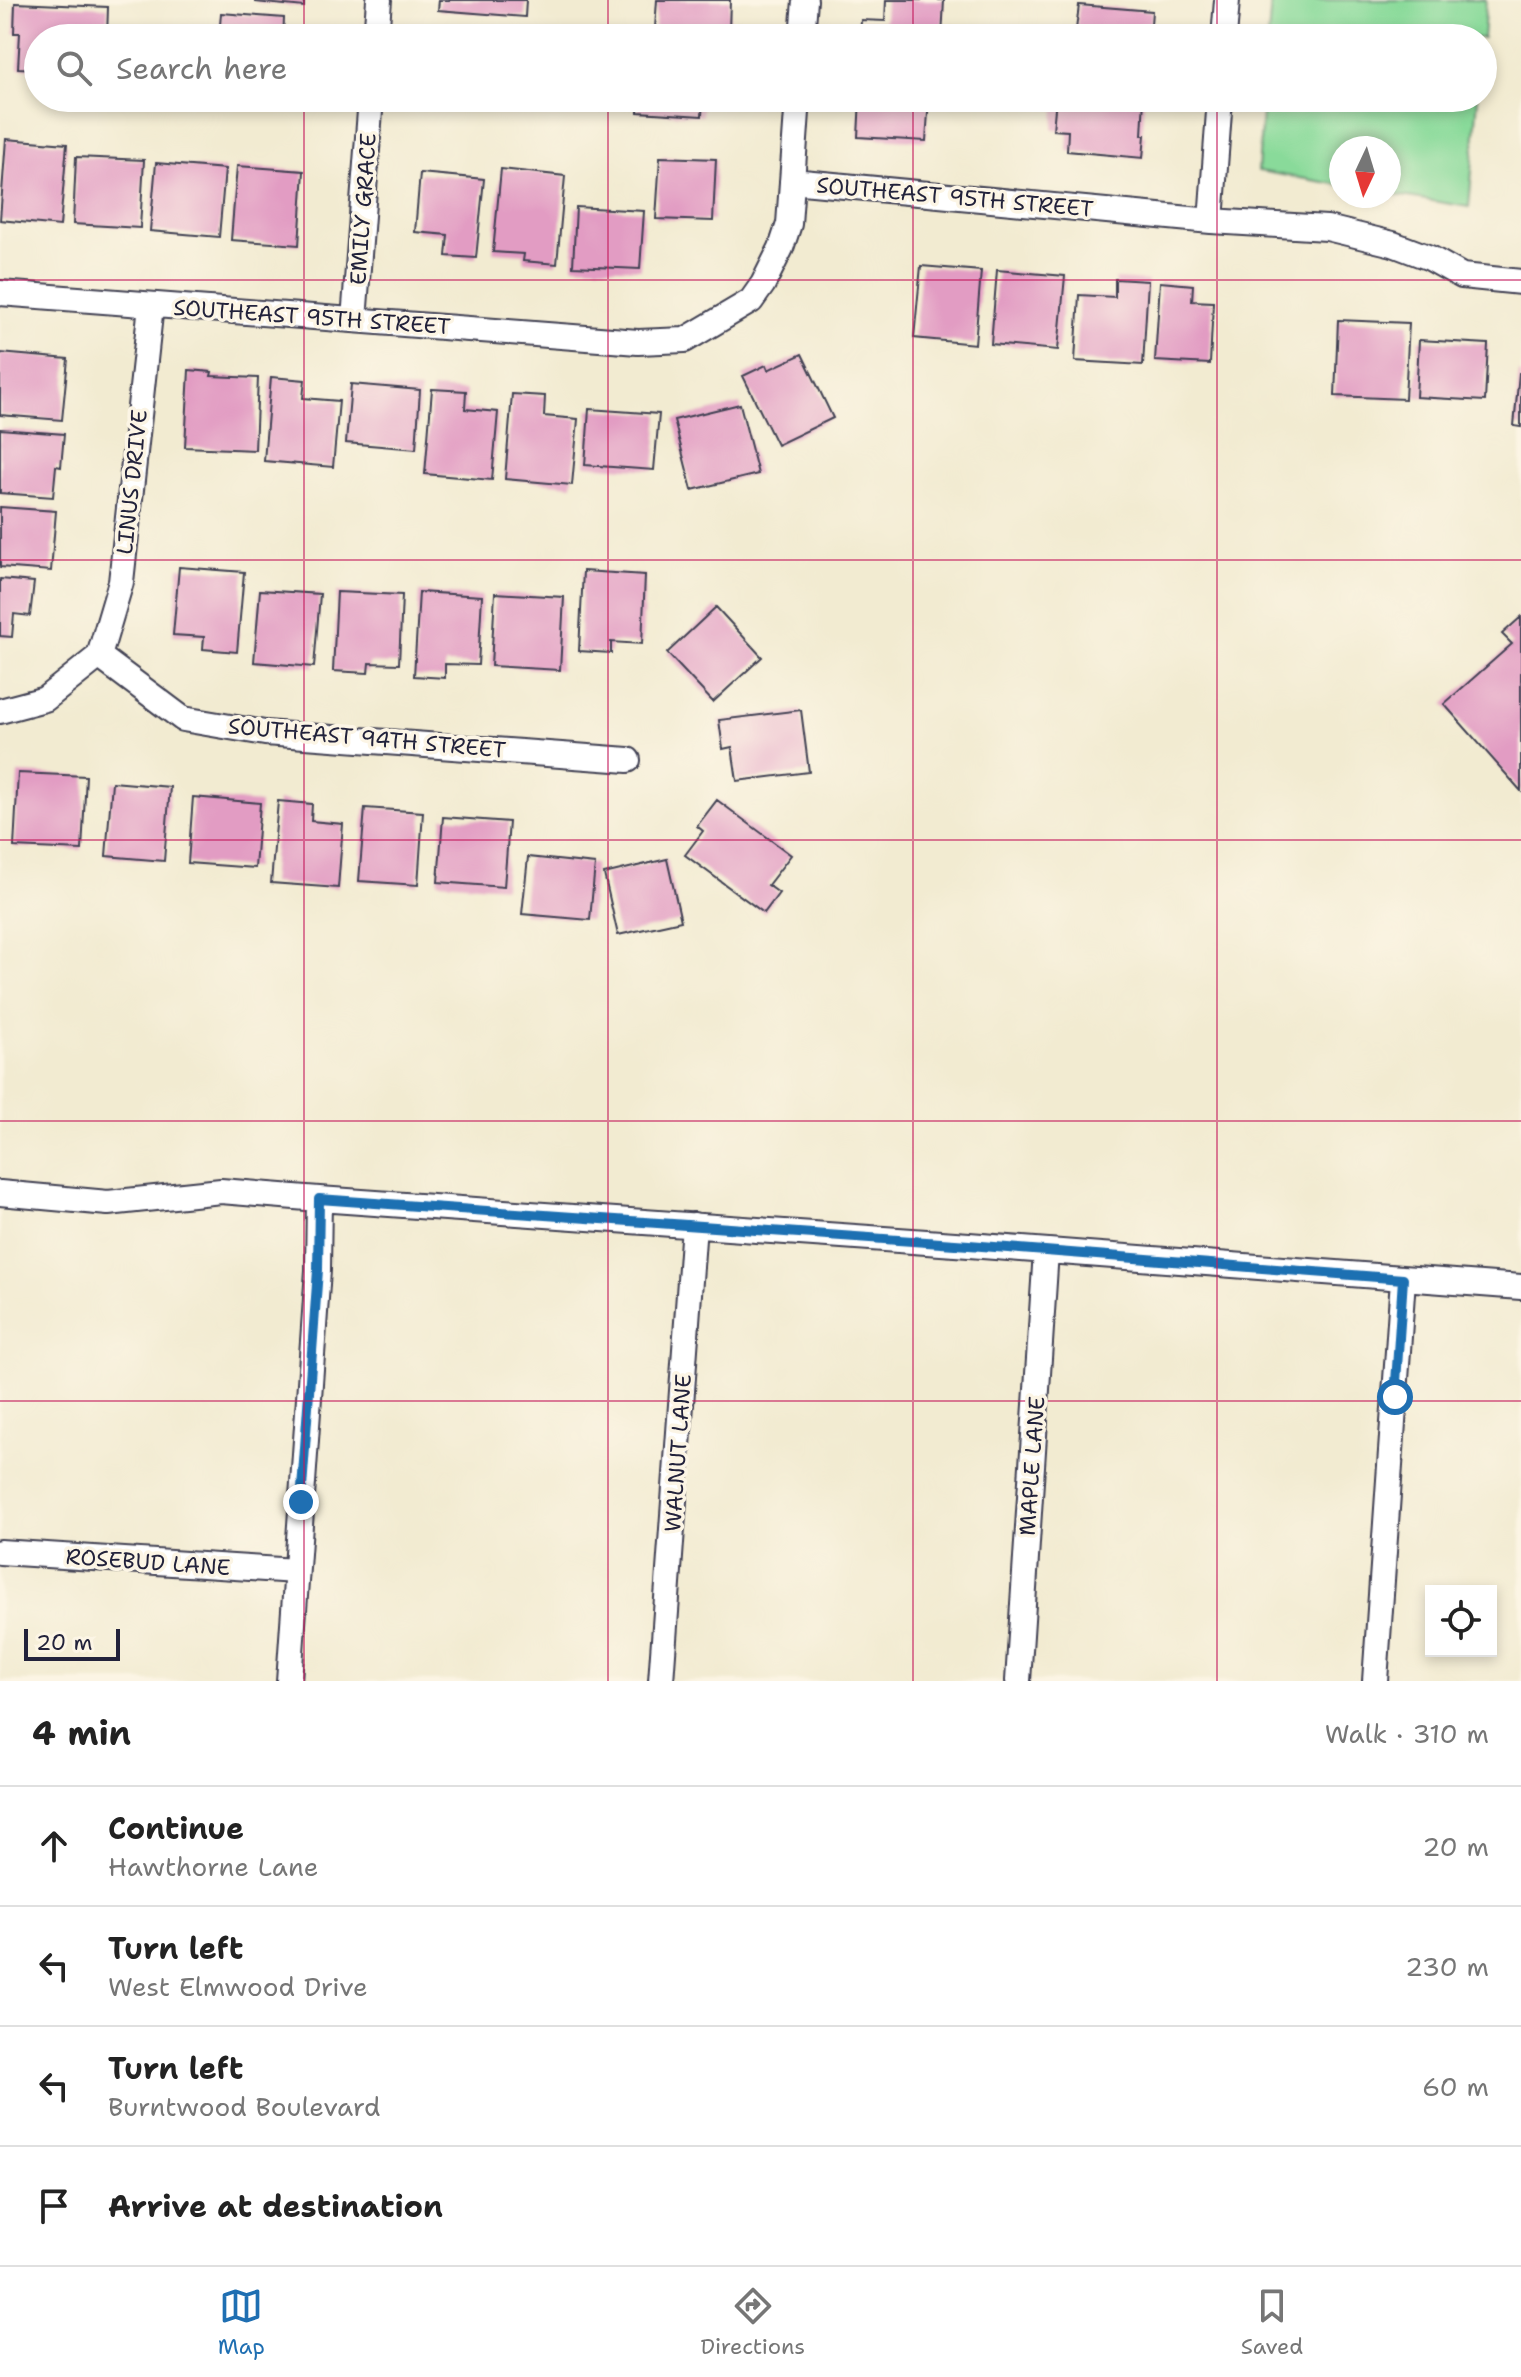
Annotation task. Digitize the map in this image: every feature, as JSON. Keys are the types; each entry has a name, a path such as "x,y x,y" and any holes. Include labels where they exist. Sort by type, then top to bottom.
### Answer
{"street":[{"path":"377,24 379,0"},
{"path":"803,24 805,0"},
{"path":"1225,24 1227,0"},
{"name":"EMILY GRACE","path":"354,320 370,112"},
{"path":"792,181 797,112"},
{"path":"1211,221 1219,112"},
{"name":"SOUTHEAST 95TH STREET","path":"0,293 638,342 685,340 751,301 763,284 789,224 792,181 1211,221 1327,228 1362,235 1430,258 1462,276 1521,282"},
{"name":"LINUS DRIVE","path":"99,656 121,582 151,305"},
{"path":"0,711 45,699 99,656"},
{"name":"SOUTHEAST 94TH STREET","path":"99,656 183,719 265,733 628,760"},
{"path":"0,1193 108,1203 221,1191 1521,1287"},
{"path":"289,1681 318,1270 319,1199"},
{"name":"WALNUT LANE","path":"661,1681 694,1225"},
{"name":"MAPLE LANE","path":"1018,1681 1046,1251"},
{"path":"1375,1681 1403,1279"},
{"name":"ROSEBUD LANE","path":"0,1552 296,1571"}],"green space":[{"path":"1271,0 1486,0 1484,24 1269,24"},
{"path":"1262,112 1477,112 1469,207 1401,196 1401,136 1329,136 1329,183 1258,171"}],"building":[{"path":"304,0 304,7 256,2"},
{"path":"439,0 526,0 525,17 438,10"},
{"path":"657,0 730,0 729,24 655,24"},
{"path":"886,0 944,0 943,24 861,24 861,20 885,21"},
{"path":"15,3 108,7 107,24 24,24 24,68 18,68 20,33 14,33"},
{"path":"1079,5 1152,11 1151,24 1077,24"},
{"path":"221,13 284,18 284,24 220,24"},
{"path":"638,112 702,112 702,116"},
{"path":"859,112 928,112 926,141 858,137"},
{"path":"1055,112 1143,112 1143,158 1067,151 1068,131 1053,130"},
{"path":"6,139 67,144 60,226 0,220"},
{"path":"76,157 144,160 140,228 73,224"},
{"path":"660,157 716,159 713,221 656,219"},
{"path":"156,163 225,169 219,237 150,231"},
{"path":"237,166 304,171 299,245 231,240"},
{"path":"501,169 565,176 557,264 523,261 524,254 493,252"},
{"path":"420,173 484,179 476,258 446,256 448,235 415,232"},
{"path":"576,207 644,211 640,269 573,266"},
{"path":"921,266 981,271 975,344 914,338"},
{"path":"997,270 1065,276 1058,350 991,344"},
{"path":"1115,279 1148,281 1143,365 1075,361 1079,295 1115,297"},
{"path":"1160,282 1193,285 1192,301 1213,302 1210,364 1155,361"},
{"path":"1338,320 1409,323 1405,399 1335,396"},
{"path":"1419,340 1488,344 1485,401 1416,397"},
{"path":"0,353 68,359 62,420 0,415"},
{"path":"802,354 833,418 777,445 743,376 766,365 768,370"},
{"path":"189,370 212,372 211,376 258,378 255,450 185,447"},
{"path":"1521,373 1521,427 1514,426"},
{"path":"271,377 305,380 303,398 339,401 333,467 264,461"},
{"path":"351,384 420,390 416,449 346,443"},
{"path":"432,389 466,391 465,409 498,412 492,480 425,474"},
{"path":"512,394 545,396 544,416 578,419 572,485 505,479"},
{"path":"740,404 758,474 692,490 674,420"},
{"path":"589,409 659,414 654,470 585,465"},
{"path":"0,429 64,434 61,467 56,466 53,497 0,493"},
{"path":"0,507 56,511 51,571 0,567"},
{"path":"179,567 244,572 237,652 203,649 204,637 173,635"},
{"path":"583,571 645,575 642,644 611,642 611,653 579,651"},
{"path":"0,579 34,582 30,616 14,614 12,637 0,636"},
{"path":"260,590 320,594 314,667 254,662"},
{"path":"337,592 402,595 399,664 369,663 368,673 333,671"},
{"path":"419,592 482,596 478,665 445,664 445,678 414,676"},
{"path":"495,593 564,597 560,670 491,666"},
{"path":"716,607 762,657 713,702 667,653"},
{"path":"1521,617 1521,791 1444,704 1512,644 1502,634"},
{"path":"801,710 809,772 737,781 732,747 723,749 719,720"},
{"path":"18,773 86,776 82,850 14,847"},
{"path":"112,782 170,787 164,861 106,856"},
{"path":"193,797 260,803 255,868 188,863"},
{"path":"717,800 791,855 768,885 779,893 764,913 685,855 703,831 697,826"},
{"path":"278,801 312,804 311,821 343,824 338,888 271,883"},
{"path":"365,808 423,812 418,885 359,881"},
{"path":"443,817 509,822 504,887 438,882"},
{"path":"528,857 595,864 590,920 522,914"},
{"path":"667,859 681,921 618,935 604,874"}],"route":[{"path":"301,1502 318,1270 319,1199 1403,1279 1395,1397"}]}
